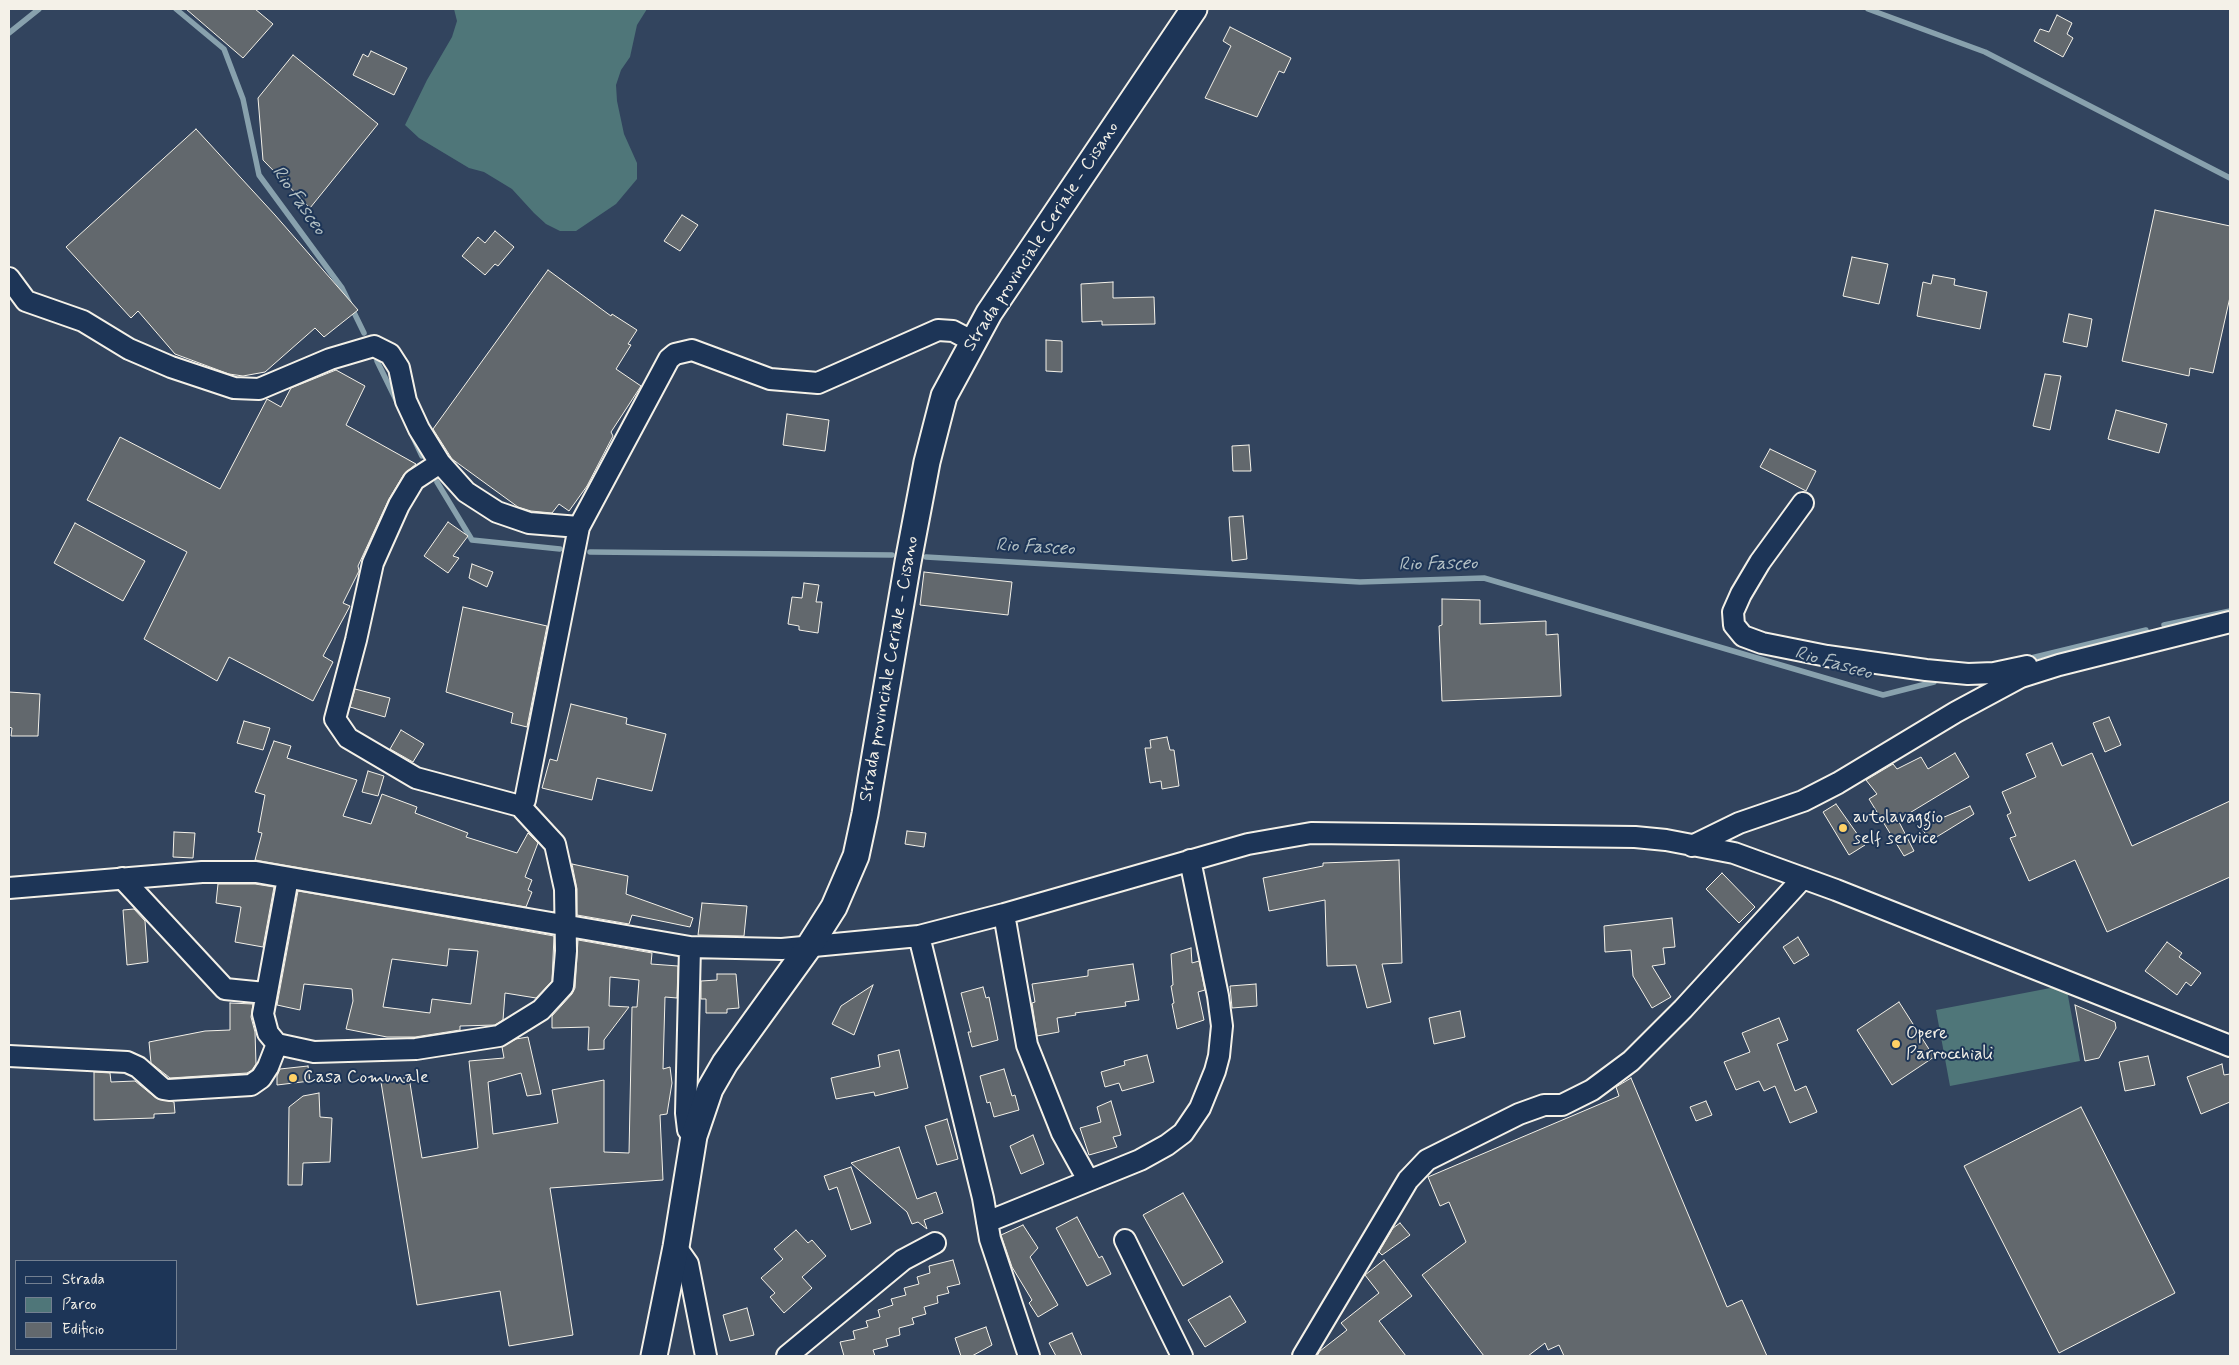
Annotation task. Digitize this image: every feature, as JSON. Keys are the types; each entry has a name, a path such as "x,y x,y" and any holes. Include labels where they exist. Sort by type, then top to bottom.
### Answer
{"main road":[{"name":"Strada provinciale Ceriale - Cisano","path":"654,1356 676,1247 694,1136 710,1090 725,1063 808,948 837,900 856,856 866,814 908,562 928,462 944,396 972,341 1112,128 1194,9"}],"street":[{"path":"9,278 26,302 83,321 129,349 171,367 234,388 260,389 282,382 330,359 374,346 390,354 399,368 406,401 416,422 440,463 466,492 497,512 529,523 579,527"},
{"path":"520,806 525,800 579,527 664,366 675,354 692,350 770,379 818,383 938,330 953,331 972,341"},
{"path":"288,878 265,994 263,1014 268,1033 277,1044 314,1052 416,1049 499,1036 541,1010 563,986 566,927 565,889 555,844 520,806 416,778 348,738 335,719 356,640 373,563 399,505 414,480 440,463"},
{"path":"1803,503 1760,562 1741,594 1733,612 1734,625 1743,636 1762,643 1827,656 1926,670 1968,674 1994,673 2033,665 2044,670"},
{"path":"1692,846 1739,823 1803,801 1838,783 1956,712 2021,677 2230,622"},
{"path":"9,888 225,871 256,872 690,947 808,948 830,944 919,936 1004,914 1248,844 1311,833 1635,837 1666,840 1734,853 2228,1043"},
{"path":"987,1222 1140,1160 1168,1145 1183,1133 1200,1108 1216,1071 1222,1026 1218,996 1190,860"},
{"path":"122,878 225,989 265,994"},
{"path":"1303,1356 1408,1180 1427,1160 1519,1114 1544,1105 1562,1105 1592,1090 1631,1061 1683,1009 1803,878"},
{"path":"1004,914 1028,1045 1062,1134 1088,1180"},
{"path":"919,936 983,1198 993,1248 1029,1356"},
{"path":"690,947 686,1113 688,1130 694,1136"},
{"path":"9,1056 128,1062 138,1067 163,1089 169,1090 251,1085 261,1078 268,1067 277,1044"},
{"path":"1125,1240 1182,1356"},
{"path":"787,1356 904,1260 935,1243"},
{"path":"676,1247 688,1264 706,1356"}],"green space":[{"path":"454,9 647,9 637,25 630,57 621,70 616,85 617,101 624,134 637,163 637,179 616,204 576,231 560,231 546,224 512,189 484,172 469,168 419,138 405,125 427,80 452,37 457,21"},
{"path":"2066,985 2080,1061 1950,1086 1936,1010"}],"building":[{"path":"186,9 255,9 273,24 243,58"},
{"path":"2057,15 2072,23 2067,34 2073,38 2063,57 2034,41 2040,29 2049,32"},
{"path":"1230,27 1291,58 1284,73 1279,71 1257,117 1205,98 1231,46 1223,41"},
{"path":"371,51 407,68 394,95 353,75 363,54 368,57"},
{"path":"293,55 378,124 310,208 263,160 258,98"},
{"path":"196,129 275,215 358,310 324,337 315,328 265,372 243,376 229,374 175,354 138,311 131,318 66,247"},
{"path":"2155,210 2230,226 2230,297 2213,373 2190,368 2189,376 2122,361"},
{"path":"682,215 698,225 680,251 664,241"},
{"path":"495,231 514,247 498,266 495,264 485,275 462,256 478,237 485,243"},
{"path":"1852,257 1888,264 1879,304 1843,296"},
{"path":"548,270 611,316 612,314 637,330 628,344 631,345 616,369 641,386 611,432 613,436 587,486 569,511 559,504 552,513 531,511 518,507 452,459 433,429"},
{"path":"1933,275 1955,279 1954,285 1987,292 1980,329 1917,316 1923,282 1931,284"},
{"path":"1113,282 1113,298 1154,297 1155,324 1102,325 1102,321 1082,322 1081,284"},
{"path":"2069,314 2092,319 2087,347 2063,342"},
{"path":"1046,340 1062,341 1062,372 1046,371"},
{"path":"336,370 365,386 346,425 416,464 404,474 389,499 358,566 359,571 343,603 350,606 323,656 333,662 313,701 229,657 217,681 144,639 187,552 87,500 120,437 220,489 267,399 281,407 291,388"},
{"path":"2045,374 2061,376 2050,430 2033,426"},
{"path":"2116,410 2167,424 2159,453 2108,439"},
{"path":"787,414 829,420 825,451 783,445"},
{"path":"1249,445 1251,471 1233,471 1232,446"},
{"path":"1770,449 1816,471 1806,491 1760,467"},
{"path":"1243,516 1247,559 1232,561 1229,517"},
{"path":"448,522 468,536 453,556 459,558 448,573 424,556"},
{"path":"75,523 145,561 123,601 54,563"},
{"path":"472,564 493,572 487,587 469,578"},
{"path":"924,572 1012,582 1008,615 920,605"},
{"path":"804,583 819,585 816,602 822,602 818,633 799,630 799,626 788,624 792,597 802,598"},
{"path":"1442,599 1480,600 1480,624 1546,621 1546,635 1558,634 1561,696 1442,701 1439,626 1442,625"},
{"path":"463,607 547,626 527,727 511,723 513,713 446,692"},
{"path":"355,689 390,698 385,717 350,707"},
{"path":"9,692 40,694 38,736 11,736 12,728 9,727"},
{"path":"571,704 627,718 626,724 666,734 652,791 597,778 592,800 542,788 550,759 557,761"},
{"path":"2109,717 2121,745 2105,752 2093,723"},
{"path":"244,721 270,728 263,750 237,743"},
{"path":"401,730 424,744 413,762 390,749"},
{"path":"1167,737 1170,750 1174,750 1179,786 1162,789 1161,781 1150,783 1145,748 1151,748 1150,740"},
{"path":"274,741 291,746 287,758 357,780 343,816 371,824 382,794 417,807 415,813 468,833 466,837 517,853 528,833 538,843 525,877 532,880 528,890 532,892 526,907 255,860 262,833 258,832 265,795 255,792"},
{"path":"2052,743 2062,766 2092,753 2132,846 2230,801 2230,877 2107,932 2075,860 2029,881 2010,838 2016,836 2007,815 2011,813 2002,792 2036,777 2026,754"},
{"path":"1955,753 1969,777 1898,820 1914,851 1904,856 1869,799 1877,794 1866,780 1893,764 1897,769 1921,757 1928,769"},
{"path":"368,771 384,776 378,796 362,792"},
{"name":"autolavaggio self service","path":"1836,804 1865,845 1849,855 1823,812"},
{"path":"1970,806 1974,814 1930,841 1921,827"},
{"path":"907,831 926,833 924,847 905,844"},
{"path":"174,832 195,833 193,858 173,857"},
{"path":"1399,860 1402,963 1382,964 1391,1002 1367,1008 1356,965 1327,966 1325,900 1269,911 1263,878 1323,866 1323,863"},
{"path":"572,864 628,876 626,894 693,918 690,927 632,915 629,924 577,915 577,889"},
{"path":"1722,873 1755,907 1739,923 1706,889"},
{"path":"218,884 255,884 274,887 263,947 235,942 241,907 216,903"},
{"path":"298,891 554,936 552,981 536,998 505,993 503,1020 495,1025 460,1026 460,1030 415,1037 387,1037 346,1029 353,1001 352,989 304,984 300,1010 277,1005","holes":["449,949 478,951 471,1004 432,999 430,1013 383,1007 392,959 447,966"]},
{"path":"702,903 747,906 744,936 698,935"},
{"path":"134,909 145,921 148,962 127,965 123,910"},
{"path":"1672,918 1675,947 1663,948 1665,964 1652,966 1671,997 1652,1008 1633,976 1631,950 1605,952 1604,926"},
{"path":"1798,937 1809,955 1794,964 1783,947"},
{"path":"578,940 652,953 651,964 678,966 677,998 665,997 663,1069 670,1067 672,1083 667,1114 660,1115 663,1180 550,1188 573,1335 509,1346 500,1291 417,1305 381,1082 409,1077 422,1158 478,1148 469,1061 504,1058 502,1047 516,1039 528,1037 541,1094 527,1096 521,1073 488,1082 493,1134 558,1123 552,1090 604,1080 604,1152 629,1153 632,1007 637,1007 639,980 610,977 609,1006 629,1007 604,1040 604,1049 588,1050 589,1027 552,1028 552,1016 575,988"},
{"path":"2167,942 2182,953 2179,957 2201,973 2191,986 2186,982 2177,995 2145,971"},
{"path":"1191,948 1192,963 1199,961 1205,990 1198,992 1204,1020 1177,1029 1172,1004 1174,1003 1171,986 1173,985 1171,954"},
{"path":"1133,964 1139,1000 1125,1002 1126,1006 1075,1013 1076,1015 1057,1018 1059,1032 1037,1036 1032,1003 1035,1002 1032,984 1088,976 1088,970"},
{"path":"717,974 736,974 739,1008 727,1009 727,1013 706,1013 706,999 701,999 701,981 717,980"},
{"path":"1256,984 1257,1006 1232,1008 1230,986"},
{"path":"873,985 854,1035 832,1024 841,1006"},
{"path":"983,987 986,998 989,997 998,1040 972,1047 968,1032 971,1032 961,993"},
{"name":"Opere Parrocchiali","path":"1899,1002 1934,1057 1892,1085 1857,1030"},
{"path":"230,1003 253,1004 251,1017 255,1032 256,1064 252,1070 247,1073 170,1078 151,1063 149,1042 205,1031 230,1030"},
{"path":"2075,1005 2115,1022 2116,1028 2099,1058 2085,1061"},
{"path":"1460,1011 1465,1037 1434,1044 1429,1018"},
{"path":"1779,1018 1788,1040 1777,1044 1795,1091 1806,1086 1817,1112 1790,1123 1775,1086 1764,1091 1759,1081 1736,1090 1724,1062 1750,1052 1742,1033"},
{"path":"899,1050 908,1088 875,1096 874,1092 836,1099 831,1078 880,1067 878,1055"},
{"path":"1147,1055 1154,1082 1122,1091 1119,1083 1105,1087 1101,1072 1125,1065 1124,1061"},
{"path":"2148,1056 2155,1085 2125,1091 2119,1062"},
{"path":"2222,1064 2224,1075 2230,1074 2230,1102 2201,1114 2187,1077"},
{"name":"Casa Comunale","path":"308,1066 310,1081 277,1085 277,1076 280,1069"},
{"path":"1004,1069 1012,1096 1015,1095 1019,1110 994,1117 990,1102 987,1103 980,1076"},
{"path":"94,1072 110,1073 111,1082 135,1081 156,1098 174,1102 175,1113 154,1114 154,1118 94,1120"},
{"path":"1631,1078 1727,1307 1742,1300 1767,1356 1564,1356 1559,1345 1548,1350 1545,1343 1528,1356 1484,1356 1422,1275 1466,1242 1449,1202 1440,1206 1428,1177 1619,1096 1616,1087"},
{"path":"319,1093 320,1117 332,1118 330,1162 303,1163 302,1185 288,1185 289,1107 303,1096"},
{"path":"1111,1101 1121,1135 1113,1137 1117,1147 1089,1155 1080,1128 1101,1122 1097,1107"},
{"path":"1706,1101 1712,1115 1696,1121 1690,1107"},
{"path":"2081,1107 2175,1293 2059,1353 1964,1166"},
{"path":"947,1119 958,1159 937,1165 925,1126"},
{"path":"1033,1135 1044,1164 1021,1174 1010,1146"},
{"path":"899,1147 917,1199 936,1192 943,1213 924,1220 927,1229 918,1222 912,1224 907,1212 851,1163"},
{"path":"851,1167 871,1223 851,1230 837,1187 829,1190 824,1176"},
{"path":"1183,1193 1223,1262 1183,1286 1143,1215"},
{"path":"1077,1217 1099,1258 1102,1256 1111,1274 1087,1286 1056,1228"},
{"path":"1400,1223 1410,1235 1382,1255 1379,1252 1393,1228"},
{"path":"1023,1225 1038,1248 1030,1257 1058,1305 1038,1317 1029,1303 1032,1300 1012,1267 1001,1235"},
{"path":"796,1230 808,1243 812,1240 826,1256 802,1277 812,1288 784,1313 770,1297 775,1293 761,1278 783,1259 774,1249"},
{"path":"953,1260 960,1284 947,1287 949,1293 937,1296 938,1303 924,1307 926,1314 912,1318 914,1324 899,1328 900,1335 886,1339 888,1346 873,1350 875,1356 844,1356 840,1342 855,1339 853,1331 868,1327 866,1321 880,1317 878,1310 893,1305 891,1299 906,1295 904,1288 919,1284 917,1277 930,1273 929,1266"},
{"path":"1384,1260 1412,1296 1379,1321 1406,1356 1317,1356 1320,1351 1347,1330 1341,1323 1379,1293 1365,1275"},
{"path":"1230,1296 1246,1322 1205,1347 1188,1320"},
{"path":"747,1308 754,1335 730,1341 723,1315"},
{"path":"986,1327 992,1345 972,1356 961,1356 955,1338"},
{"path":"1072,1333 1082,1356 1056,1356 1049,1343"}],"waterway":[{"path":"9,33 39,9"},
{"name":"Rio Fasceo","path":"176,9 224,49 243,99 259,175 342,288 364,333"},
{"path":"1868,9 1985,52 2230,178"},
{"name":"Rio Fasceo","path":"377,361 399,406"},
{"name":"Rio Fasceo","path":"413,437 422,456"},
{"name":"Rio Fasceo","path":"437,482 472,540 560,549"},
{"name":"Rio Fasceo","path":"590,552 892,555"},
{"name":"Rio Fasceo","path":"926,557 1360,582 1484,578 1883,695 1934,682"},
{"name":"Rio Fasceo","path":"2164,625 2230,611"},
{"name":"Rio Fasceo","path":"2027,659 2146,630"}],"place":[{"name":"autolavaggio self service","path":"1843,828"},
{"name":"Opere Parrocchiali","path":"1896,1044"},
{"name":"Casa Comunale","path":"293,1078"}]}
